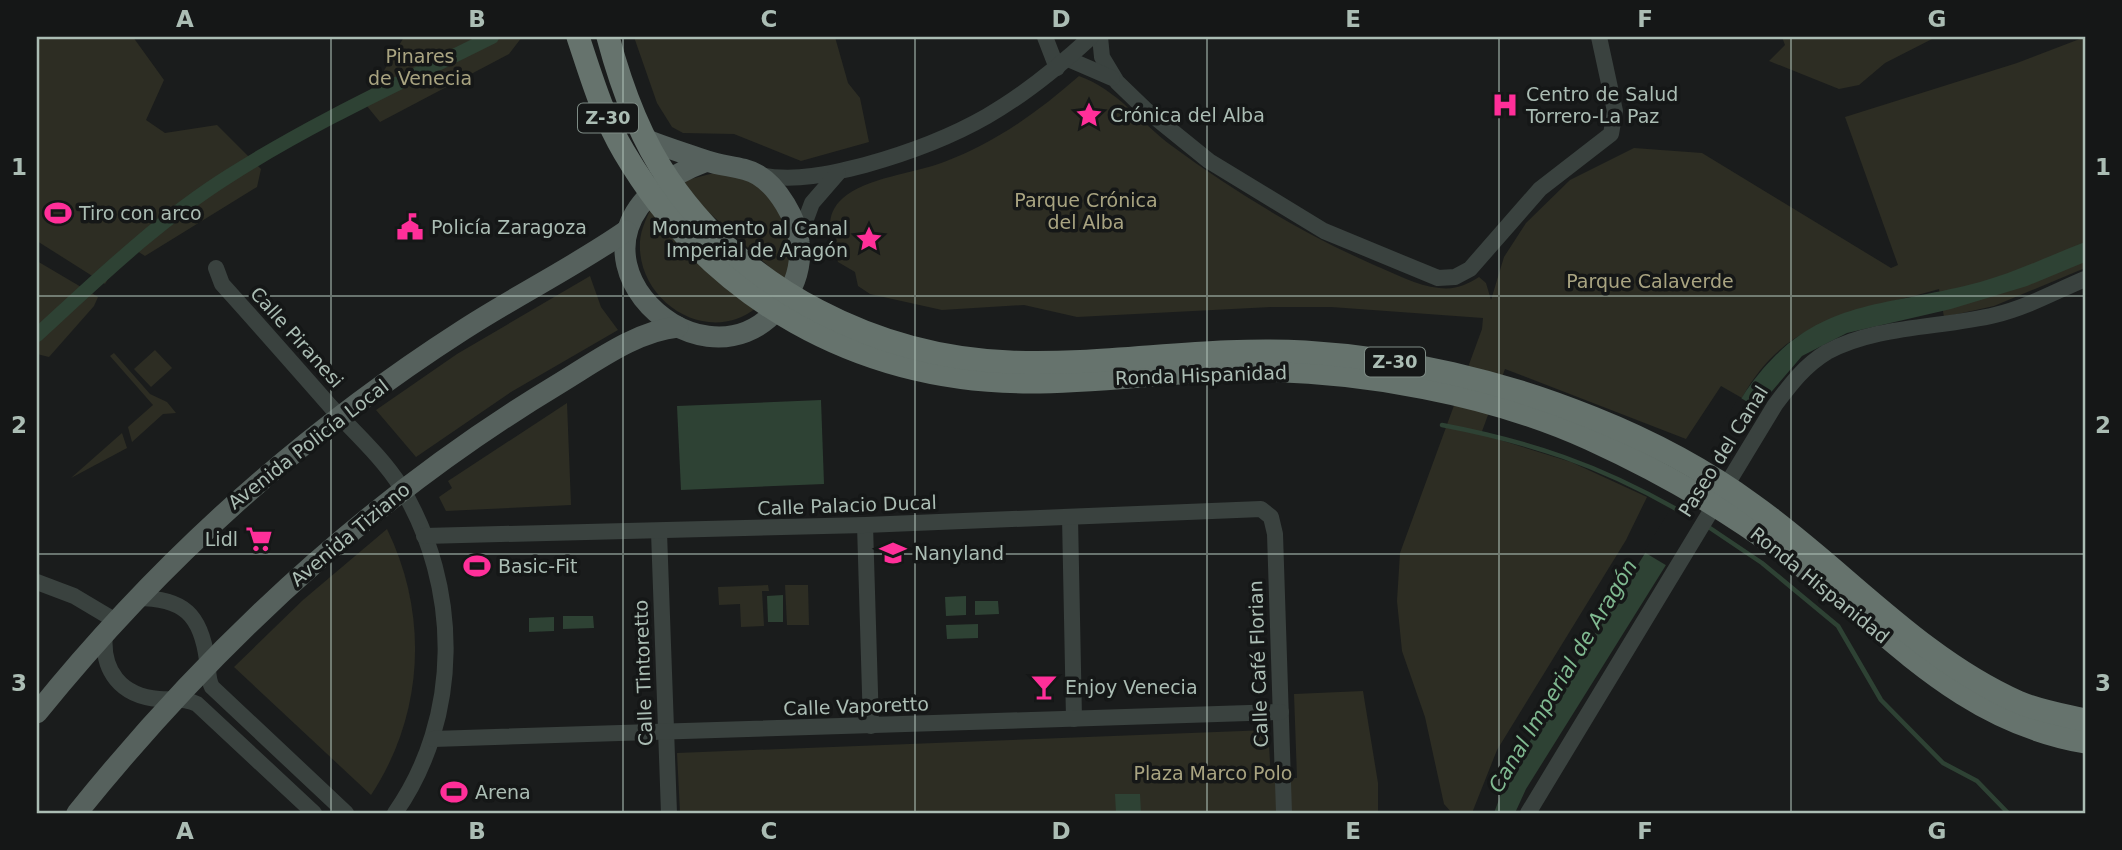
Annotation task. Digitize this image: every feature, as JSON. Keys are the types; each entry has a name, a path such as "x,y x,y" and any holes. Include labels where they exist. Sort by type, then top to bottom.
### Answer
{"highway":[{"name":"Ronda Hispanidad","path":"578,37 595,87 619,142 660,186 698,247 738,285 890,343 966,359 1049,362 1180,352 1306,352 1381,360 1443,372 1522,393 1593,418 1714,480 1754,505 1920,640 1972,677 2019,702 2085,720"},
{"name":"Ronda Hispanidad","path":"608,37 618,74 647,140 660,186"},
{"name":"Ronda Hispanidad","path":"783,302 817,335 895,366 946,377 1030,382 1189,372 1305,372 1434,390 1518,413 1586,437 1696,493 1791,557 1957,693 2012,723 2050,736 2085,742"}],"main road":[{"path":"647,140 759,176 785,205 799,238 797,273 783,302 753,329 719,336 678,327 655,314 633,283 626,259 626,231 636,210 660,186 707,161"},
{"name":"Avenida Policía Local","path":"37,713 137,598 223,512 340,416 463,330 626,231"},
{"name":"Avenida Tiziano","path":"77,813 172,700 278,594 402,490 466,443 577,373 655,330 678,327"}],"street":[{"path":"1045,37 1062,63"},
{"path":"759,176 789,180 838,173 926,146 967,129 1019,98 1091,37"},
{"path":"1100,37 1102,57 1117,82"},
{"path":"1062,63 1090,66 1117,82 1172,133 1241,184 1336,237 1438,278 1455,277 1471,269 1540,189 1612,131 1614,107 1599,37"},
{"path":"799,238 811,203 838,173"},
{"name":"Calle Piranesi","path":"216,268 222,284 402,490 425,536 440,586 447,650 444,688 433,739 417,777 395,813"},
{"name":"Paseo del Canal","path":"1528,813 1769,415 1797,376 1833,350 1878,336 1999,314 2085,279"},
{"name":"Calle Palacio Ducal","path":"425,536 865,526 1257,508 1269,514"},
{"name":"Calle Café Florian","path":"1269,514 1275,534 1284,813"},
{"path":"1070,517 1074,719"},
{"path":"865,526 871,726"},
{"name":"Calle Tintoretto","path":"659,531 669,813"},
{"path":"37,582 74,596 111,627 106,662 118,683 138,696 197,704 314,813"},
{"path":"137,598 163,599 186,609 200,629 212,687 346,813"},
{"name":"Calle Vaporetto","path":"433,739 666,734 1280,712"}],"green space":[{"path":"37,37 133,37 164,80 146,120 165,133 217,125 261,169 257,187 145,256 129,246 105,284 37,241"},
{"name":"Pinares de Venecia","path":"404,37 522,37 509,54 380,122 362,100 379,79"},
{"path":"634,37 835,37 848,83 860,98 869,142 801,161 734,134 683,133 672,127 657,103"},
{"path":"1782,37 1936,37 1885,63 1859,85 1839,89 1769,61 1785,45"},
{"path":"2085,37 2085,268 1994,306 1944,317 1939,289 1827,321 1780,350 1760,371 1742,398 1721,386 1686,439 1505,369 1481,434 1571,462 1647,497 1626,540 1497,750 1472,813 1452,813 1444,804 1425,717 1402,651 1397,601 1400,553 1482,329 1483,318 1331,307 1271,307 1077,317 1024,305 942,310 870,294 858,286 855,272 838,262 831,237 832,212 852,191 864,185 944,162 981,146 1032,114 1079,76 1105,89 1172,146 1270,211 1347,253 1422,285 1456,288 1479,277 1486,283 1491,300 1504,257 1526,223 1570,180 1634,148 1702,153 1891,268 1898,265 1845,117 2017,63"},
{"path":"714,173 746,179 770,197 779,210 790,239 790,268 786,282 705,209 683,181"},
{"path":"653,205 756,308 737,319 717,322 697,320 678,312 662,299 650,282 642,263 640,241"},
{"path":"37,261 98,297 94,306 49,357 37,354"},
{"path":"590,276 601,307 618,330 511,392 416,457 376,410 457,354"},
{"path":"155,350 172,368 151,387 134,369"},
{"path":"114,353 150,394 167,402 176,413 163,414 132,442 128,427 153,405 110,356"},
{"path":"567,403 571,505 446,511 439,497 452,488 448,481"},
{"path":"122,433 127,448 71,478"},
{"path":"387,529 401,562 410,596 415,664 402,732 389,764 371,795 234,667 303,600"},
{"path":"768,585 769,591 762,591 764,626 741,627 740,604 719,605 718,587"},
{"path":"785,585 808,585 809,625 787,625"},
{"name":"Plaza Marco Polo","path":"1363,691 1378,783 1378,813 680,813 677,753 1268,730 1271,778 1297,778 1294,694"}],"shaded area":[{"name":"Canal Imperial de Aragón","path":"2085,242 2085,262 2027,286 1951,309 1847,333 1802,356 1767,397 1526,789 1515,813 1494,813 1504,786 1555,698 1746,391 1771,360 1796,338 1823,322 1850,311 1980,282"},
{"path":"821,400 824,484 681,490 677,406"},
{"path":"783,595 783,622 768,622 767,596"},
{"path":"966,596 966,615 946,616 945,597"},
{"path":"975,601 998,601 999,614 975,615"},
{"path":"563,616 593,616 594,628 563,629"},
{"path":"554,617 554,631 529,632 529,618"},
{"path":"978,624 978,638 947,639 946,625"},
{"path":"1115,794 1140,794 1141,813 1116,813"}],"pier":[{"path":"1739,397 1765,412 1669,567 1644,552"}],"waterway":[{"path":"37,335 106,272 203,193 325,120 492,37"},
{"path":"1442,425 1505,439 1564,457 1620,480 1678,510"},
{"path":"1707,526 1762,563 1838,626 1881,700 1943,763 1977,781 2008,813"}],"place":[{"name":"Centro de Salud Torrero-La Paz","path":"1505,105"},
{"name":"Crónica del Alba","path":"1089,115"},
{"name":"Tiro con arco","path":"58,213"},
{"name":"Policía Zaragoza","path":"410,227"},
{"name":"Monumento al Canal Imperial de Aragón","path":"869,239"},
{"name":"Lidl","path":"259,539"},
{"name":"Nanyland","path":"893,553"},
{"name":"Basic-Fit","path":"477,566"},
{"name":"Enjoy Venecia","path":"1044,687"},
{"name":"Arena","path":"454,792"}],"park label":[{"name":"Parque Crónica del Alba","path":"1086,211"},
{"name":"Parque Calaverde","path":"1650,281"}]}
